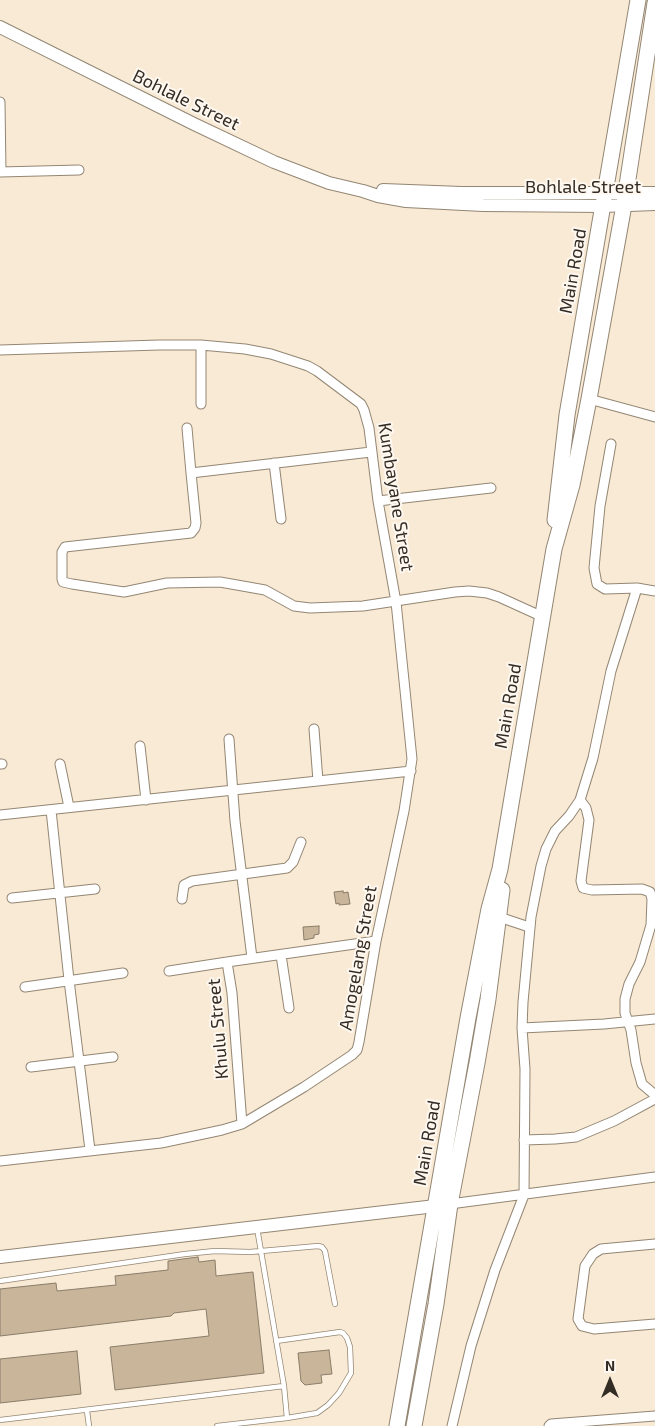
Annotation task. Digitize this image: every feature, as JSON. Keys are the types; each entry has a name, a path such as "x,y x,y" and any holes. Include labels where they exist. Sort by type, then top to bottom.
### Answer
{"main road":[{"name":"Main Road","path":"554,549 555,516 567,415 638,0"},
{"name":"Main Road","path":"397,1426 487,918 500,869 554,549 572,485 589,399 624,200 655,3"},
{"name":"Main Road","path":"414,1426 436,1304 450,1204 477,1063 502,893 500,869"}],"street":[{"name":"Bohlale Street","path":"0,27 274,162 329,183 363,190 378,196 406,201 483,204 624,200 655,204"},
{"path":"0,102 0,172 79,170"},
{"name":"Bohlale Street","path":"624,200 655,193"},
{"path":"200,345 200,404"},
{"name":"Kumbayane Street","path":"0,350 200,345 245,349 271,354 317,370 361,404 367,419 378,501 396,602 409,732"},
{"path":"589,399 655,417"},
{"path":"187,428 196,528 191,533 65,547 62,552 61,576 63,582 124,592 167,583 220,582 265,590 294,606 310,608 363,606 469,591 487,593 499,597 543,617"},
{"path":"611,444 594,568 597,584 605,589 637,588 655,591"},
{"path":"191,473 371,452"},
{"path":"274,463 281,519"},
{"path":"378,501 491,488"},
{"path":"452,1426 472,1346 492,1280 524,1195 525,1069 522,1028 529,927 541,866 546,848 555,831 580,800 593,758 611,671 637,588"},
{"path":"314,729 318,781"},
{"name":"Amogelang Street","path":"0,1161 161,1143 242,1124 304,1087 357,1050 360,1042 376,941 411,771 412,759 409,732"},
{"path":"229,739 252,958"},
{"path":"140,746 146,800"},
{"path":"60,764 69,807"},
{"path":"0,815 411,771"},
{"path":"580,800 586,808 589,820 581,881 583,888 592,890 642,889 650,892 652,899 653,925 629,984 625,1013 642,1084 655,1095"},
{"path":"51,810 68,980 90,1150"},
{"path":"182,899 183,887 186,883 287,868 292,862 301,842"},
{"path":"12,898 95,889"},
{"path":"498,917 529,927"},
{"name":"Khulu Street","path":"242,1124 232,993 227,962 376,941"},
{"path":"281,955 289,1008"},
{"path":"168,971 227,962"},
{"path":"25,987 123,973"},
{"path":"522,1028 655,1019"},
{"path":"31,1067 113,1057"},
{"path":"524,1140 555,1140 576,1137 614,1122 655,1099"},
{"path":"0,1257 655,1178"},
{"path":"655,1244 601,1248 593,1254 585,1266 578,1319 582,1326 594,1329 655,1324"},
{"path":"549,1426 550,1424 655,1416"}],"lane":[{"path":"256,1227 288,1418"},
{"path":"0,1281 185,1254 260,1251 318,1246 322,1247 327,1259 335,1304"},
{"path":"217,1426 317,1413 339,1393 351,1374 350,1347 343,1333 276,1341"},
{"path":"0,1420 284,1386"},
{"path":"87,1411 88,1426"}],"building":[{"path":"343,891 343,893 348,892 350,904 336,904 334,892"},
{"path":"319,926 319,934 314,935 314,938 304,940 303,927"},
{"path":"198,1257 199,1262 215,1260 216,1276 253,1272 264,1373 115,1390 110,1347 209,1336 206,1309 174,1313 171,1316 0,1336 0,1289 56,1283 57,1291 116,1285 115,1276 168,1270 168,1261"},
{"path":"329,1350 332,1374 321,1375 322,1383 305,1385 301,1381 298,1353"},
{"path":"77,1351 81,1394 0,1403 0,1359"}]}
